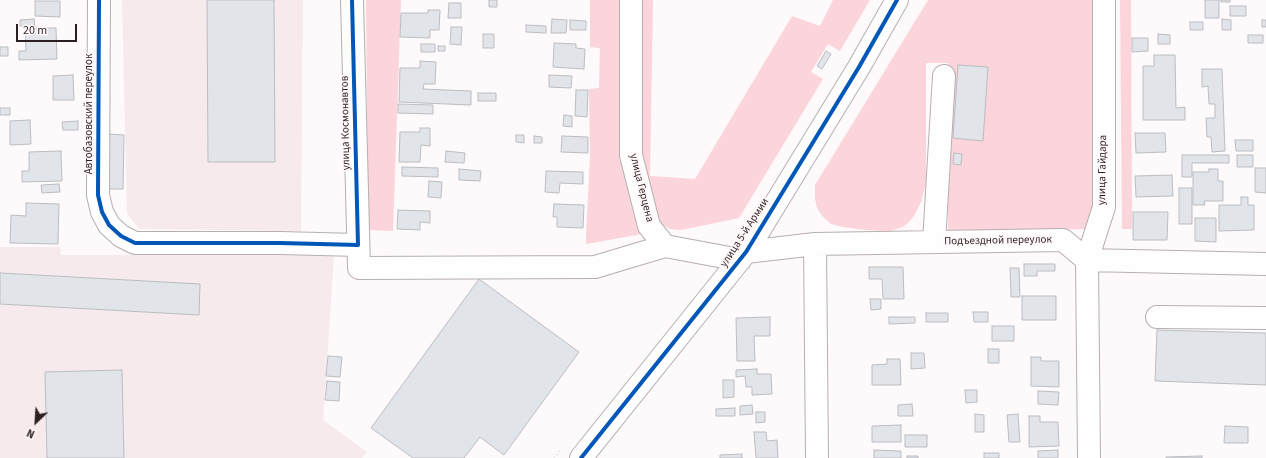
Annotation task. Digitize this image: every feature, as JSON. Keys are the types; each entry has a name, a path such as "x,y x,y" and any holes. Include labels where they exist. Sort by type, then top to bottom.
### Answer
{"street":[{"name":"Автобазовский переулок","path":"99,0 98,195 102,212 109,225 121,236 135,243 280,243 358,245"},
{"name":"улица Космонавтов","path":"352,0 359,268 595,267 665,246"},
{"name":"улица Герцена","path":"631,0 631,155 649,226 665,246"},
{"name":"улица 5-й Армии","path":"581,458 743,256 859,67 897,0"},
{"name":"улица Гайдара","path":"1089,458 1087,260 1104,207 1104,0"},
{"path":"934,242 944,76"},
{"name":"Подъездной переулок","path":"743,256 815,244 1063,240 1087,260"},
{"path":"815,244 817,458"},
{"path":"665,246 743,256"},
{"path":"1087,260 1266,264"},
{"path":"1157,317 1266,318"}],"shaded area":[{"path":"122,0 303,0 301,231 139,229 127,213"},
{"path":"366,0 401,0 393,231 368,230"},
{"path":"590,0 619,0 626,165 642,234 586,244 590,156 589,89 599,88 600,48 590,47"},
{"path":"636,0 653,0 650,176 695,179 792,16 820,26 833,0 870,0 840,51 828,44 811,72 823,79 739,218 681,230 670,229 660,223 638,172"},
{"path":"928,0 1093,0 1095,229 948,231 948,63 926,63 926,184 921,202 914,216 903,227 890,231 843,227 831,224 822,216 817,208 815,199 815,185"},
{"path":"1120,0 1131,0 1132,229 1122,229"},
{"path":"0,247 60,247 61,255 334,255 323,420 367,452 362,458 0,458"}],"building":[{"path":"207,0 274,0 275,162 208,162"},
{"path":"489,0 497,0 497,7 489,7"},
{"path":"1205,0 1219,0 1219,18 1205,18"},
{"path":"1221,0 1230,0 1230,2 1221,2"},
{"path":"35,1 60,1 60,17 35,16"},
{"path":"449,3 461,3 461,18 448,18"},
{"path":"1230,6 1246,6 1246,16 1230,16"},
{"path":"428,10 440,10 439,30 430,30 430,38 400,37 401,13 428,13"},
{"path":"34,19 35,28 56,28 57,59 19,60 19,51 26,51 25,26 20,26 20,20"},
{"path":"552,19 567,20 566,33 551,33"},
{"path":"1222,19 1231,20 1231,30 1222,30"},
{"path":"570,20 586,21 586,30 570,30"},
{"path":"1262,20 1266,20 1266,27 1262,27"},
{"path":"1190,22 1203,22 1203,30 1190,30"},
{"path":"526,25 546,26 546,33 526,32"},
{"path":"451,27 462,27 461,45 450,44"},
{"path":"483,34 494,34 494,48 483,48"},
{"path":"1158,34 1170,35 1170,44 1158,44"},
{"path":"1248,35 1263,35 1263,43 1248,43"},
{"path":"1132,38 1148,38 1148,51 1132,52"},
{"path":"554,43 576,44 576,48 585,49 584,69 553,67"},
{"path":"421,44 435,44 435,52 421,52"},
{"path":"438,46 445,46 445,51 438,51"},
{"path":"0,47 8,47 8,56 0,56"},
{"path":"826,51 831,54 822,69 817,66"},
{"path":"1154,55 1175,55 1176,108 1185,107 1185,120 1143,120 1143,66 1154,66"},
{"path":"420,61 436,62 435,84 424,84 423,89 471,91 471,105 399,102 400,68 420,68"},
{"path":"958,65 988,67 983,141 953,138"},
{"path":"1202,69 1222,69 1225,151 1212,152 1211,137 1207,137 1206,118 1215,118 1215,104 1209,104 1208,86 1202,87"},
{"path":"73,75 74,100 53,100 53,76"},
{"path":"549,75 572,76 571,88 549,87"},
{"path":"576,90 588,90 587,117 575,116"},
{"path":"478,93 496,93 496,101 478,101"},
{"path":"398,104 433,105 433,114 398,113"},
{"path":"0,108 10,108 10,115 0,115"},
{"path":"564,115 572,116 572,127 563,126"},
{"path":"30,120 31,144 10,145 10,121"},
{"path":"78,121 78,130 63,130 62,122"},
{"path":"420,128 430,128 430,146 421,145 420,162 399,162 400,132 420,132"},
{"path":"1135,133 1165,133 1166,152 1136,153"},
{"path":"108,134 124,135 123,189 108,189"},
{"path":"516,135 524,135 524,143 516,142"},
{"path":"534,136 542,137 542,143 534,143"},
{"path":"562,136 588,137 588,153 561,152"},
{"path":"1235,140 1253,140 1253,151 1236,151"},
{"path":"61,151 62,181 22,182 22,171 29,171 29,152"},
{"path":"446,151 465,153 464,163 445,162"},
{"path":"954,153 962,154 961,165 953,164"},
{"path":"1182,155 1229,155 1229,163 1192,163 1192,177 1182,177"},
{"path":"1237,155 1253,155 1253,167 1237,167"},
{"path":"402,167 438,168 438,177 402,176"},
{"path":"1255,168 1266,168 1266,193 1255,192"},
{"path":"459,169 481,171 480,181 459,180"},
{"path":"1209,169 1218,169 1218,181 1223,181 1223,201 1204,201 1205,205 1193,205 1193,172 1209,172"},
{"path":"546,171 583,172 583,184 560,183 559,193 545,192"},
{"path":"1172,175 1173,196 1136,197 1135,176"},
{"path":"429,181 442,182 441,198 428,197"},
{"path":"59,184 60,192 42,193 41,185"},
{"path":"1179,188 1192,188 1192,224 1179,224"},
{"path":"1241,197 1248,197 1248,205 1254,205 1254,230 1219,231 1219,205 1241,205"},
{"path":"26,203 59,204 58,244 10,243 11,215 26,216"},
{"path":"554,204 584,205 583,228 557,227 557,217 553,217"},
{"path":"398,210 430,211 430,223 420,222 420,230 397,229"},
{"path":"1133,212 1168,212 1167,240 1133,240"},
{"path":"1195,218 1216,218 1216,242 1195,241"},
{"path":"1024,264 1055,264 1055,271 1037,271 1037,276 1024,276"},
{"path":"869,267 903,267 904,299 883,299 882,279 869,279"},
{"path":"1010,268 1019,268 1020,297 1011,297"},
{"path":"0,273 200,284 199,315 0,304"},
{"path":"479,279 579,352 504,455 480,437 464,458 413,458 371,428"},
{"path":"1022,296 1056,296 1056,320 1022,320"},
{"path":"870,299 881,299 881,309 871,310"},
{"path":"973,312 988,312 988,322 974,322"},
{"path":"926,313 948,313 948,322 926,322"},
{"path":"770,317 770,336 754,336 755,361 737,361 736,318"},
{"path":"889,317 915,317 915,323 889,324"},
{"path":"992,326 1014,326 1014,341 992,341"},
{"path":"1157,330 1266,333 1266,385 1155,381"},
{"path":"988,349 999,349 999,363 988,363"},
{"path":"911,353 924,353 925,368 911,369"},
{"path":"328,356 342,357 340,377 326,376"},
{"path":"1031,357 1041,357 1041,361 1059,361 1059,387 1031,386"},
{"path":"887,359 900,359 901,385 872,385 872,365 887,364"},
{"path":"757,369 757,374 771,374 772,394 752,395 752,387 746,387 745,376 736,377 736,370"},
{"path":"122,370 124,458 47,458 45,372"},
{"path":"723,380 734,380 734,397 723,398"},
{"path":"327,381 340,382 339,401 325,400"},
{"path":"965,390 977,390 977,402 966,403"},
{"path":"1038,391 1059,392 1058,405 1038,404"},
{"path":"912,404 913,416 898,416 898,405"},
{"path":"752,405 753,414 740,415 740,406"},
{"path":"735,408 735,416 716,416 716,409"},
{"path":"756,412 765,412 765,422 756,423"},
{"path":"975,414 984,415 984,432 975,432"},
{"path":"1018,414 1020,442 1009,442 1007,415"},
{"path":"1029,416 1040,416 1040,422 1058,422 1059,446 1029,447"},
{"path":"901,425 901,442 872,442 872,426"},
{"path":"1225,426 1248,427 1248,443 1224,443"},
{"path":"754,432 766,432 767,441 777,440 778,458 756,458"},
{"path":"905,435 927,435 927,447 905,447"},
{"path":"874,450 901,451 901,458 874,458"},
{"path":"1058,450 1058,458 1038,458 1038,451"},
{"path":"984,453 999,453 999,458 984,458"},
{"path":"742,454 742,458 720,458 720,455"},
{"path":"907,456 918,456 918,458 907,458"},
{"path":"1202,456 1202,458 1166,458 1166,457"}],"cycle path":[{"path":"99,0 98,195 102,212 109,225 121,236 135,243 280,243 358,245 352,0"},
{"path":"581,458 746,252 859,67 897,0"}]}
